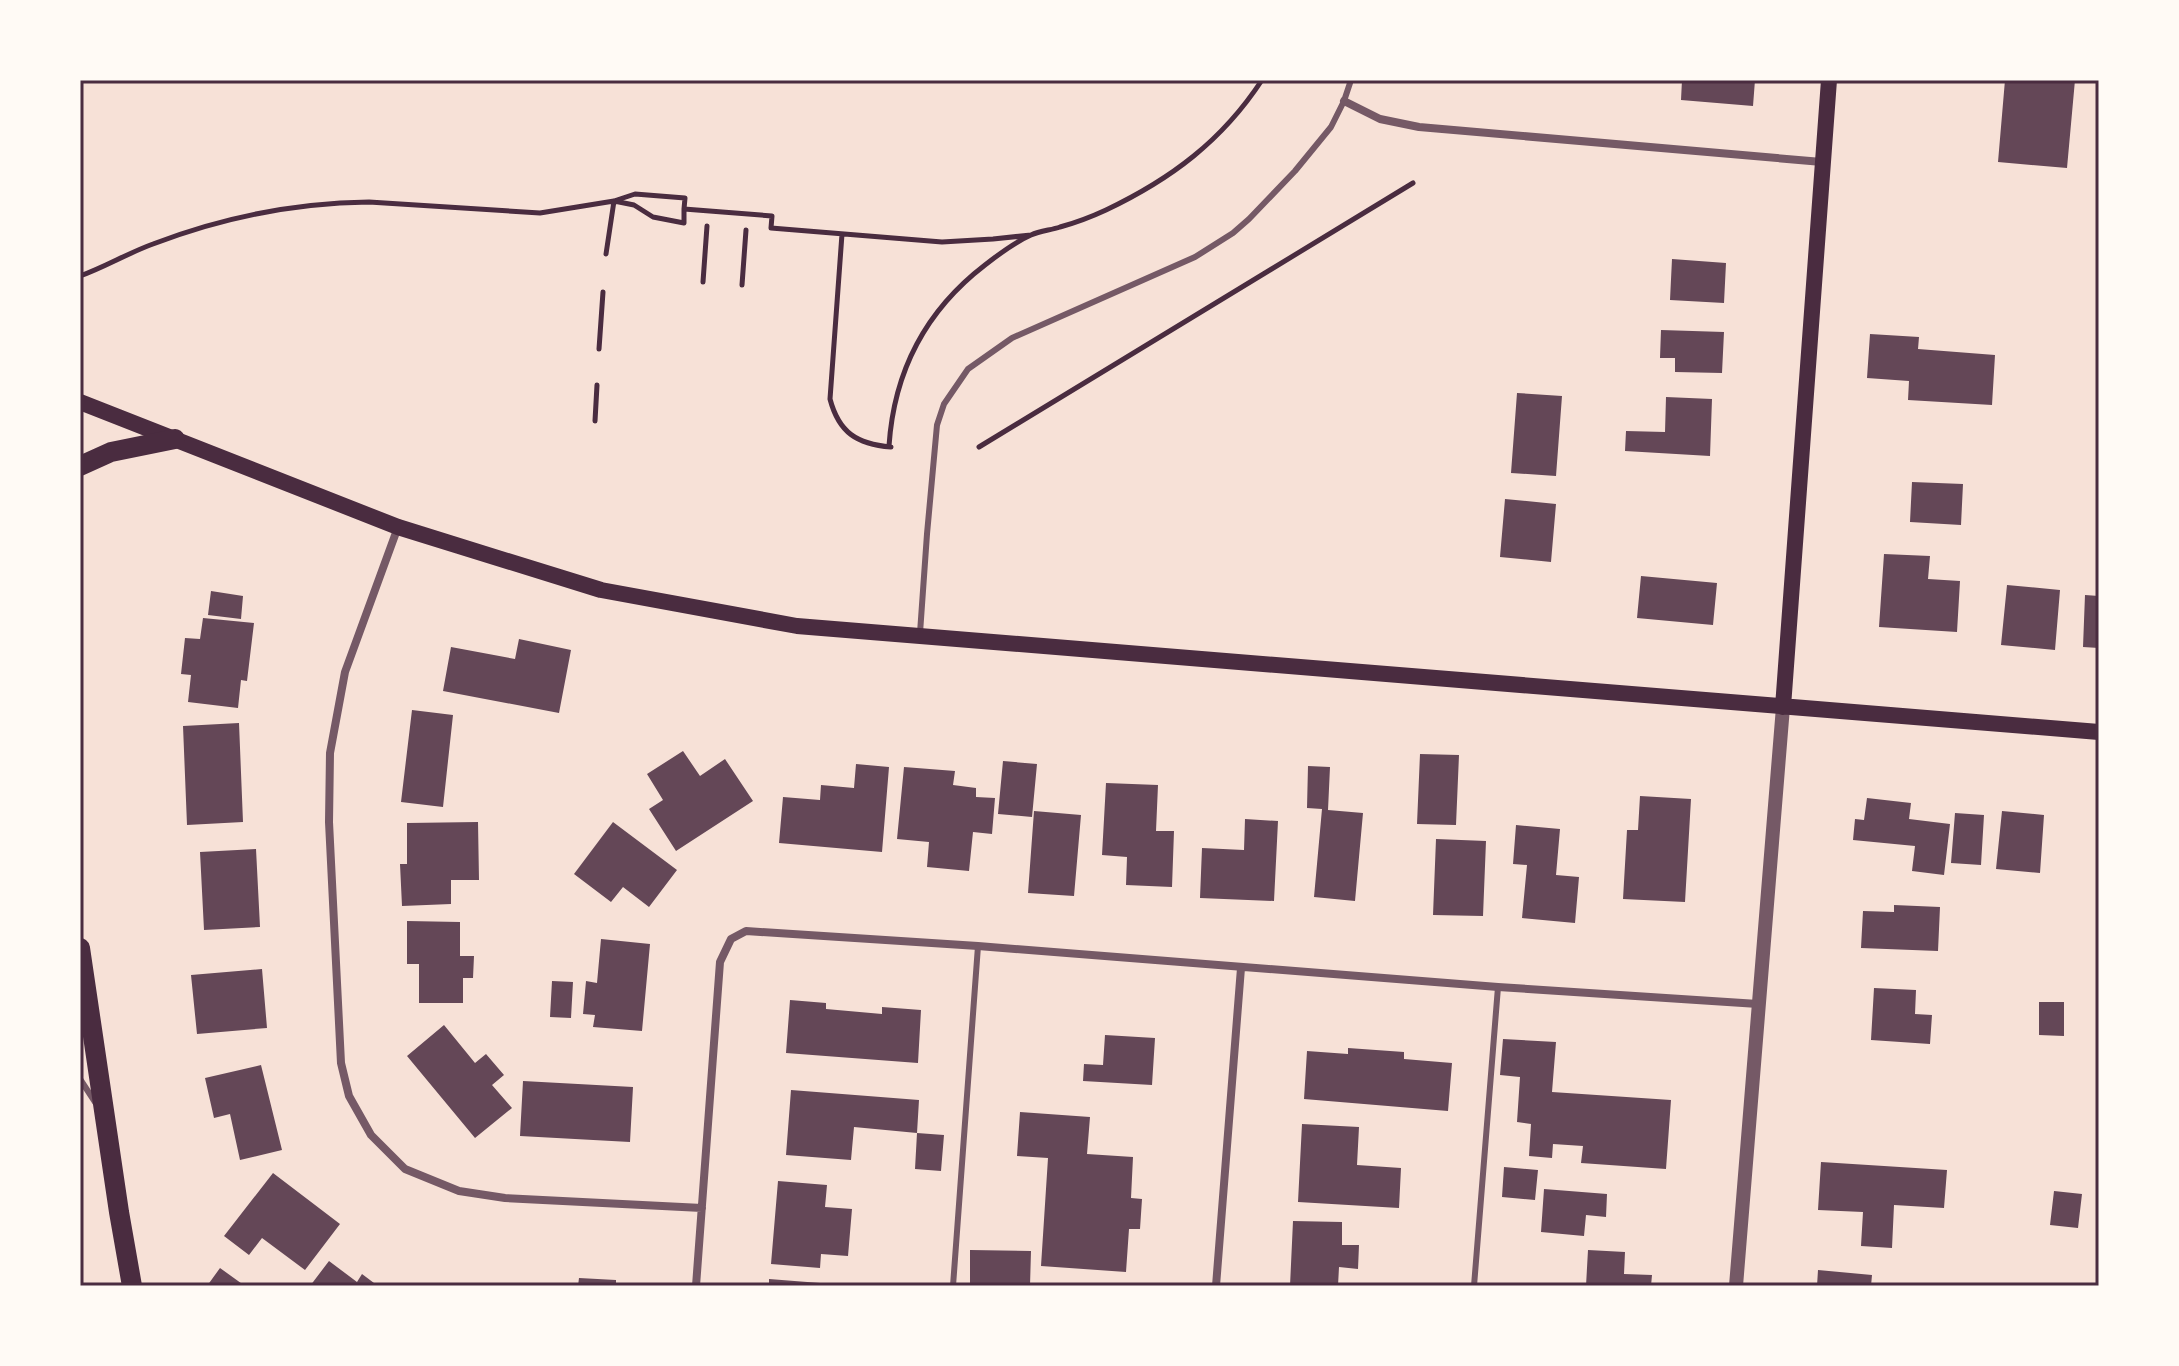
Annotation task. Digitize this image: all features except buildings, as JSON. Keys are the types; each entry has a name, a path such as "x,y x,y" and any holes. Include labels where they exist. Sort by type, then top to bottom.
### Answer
{"main road":[{"path":"1783,707 1829,80"},
{"path":"80,402 398,527 601,590 797,626 2099,732"},
{"path":"80,466 111,452 175,439"},
{"path":"80,948 132,1286"}],"street":[{"path":"1344,101 1380,119 1419,127 1822,162"},
{"path":"398,527 345,672 330,753 329,822 341,1063 349,1096 371,1135 405,1169 459,1191 505,1198 702,1208"},
{"path":"1736,1286 1783,707"},
{"path":"696,1286 720,962 731,939 746,931 1758,1004"},
{"path":"1216,1286 1241,968"}],"lane":[{"path":"920,635 937,425 944,404 968,369 1012,338 1195,257 1224,239 1249,219 1295,171 1331,127 1351,80"},
{"path":"953,1286 978,946"},
{"path":"1474,1286 1498,987"},
{"path":"80,1079 105,1118"}],"path":[{"path":"684,209 772,216 771,228 942,242 1031,235 1104,211 1170,174 1210,144 1262,80"},
{"path":"979,447 1413,183"},
{"path":"80,276 192,230 311,204 369,202 540,213 614,201 635,194 685,198 684,223 653,217 634,205 614,201"},
{"path":"606,254 614,201"},
{"path":"703,282 707,226"},
{"path":"742,285 746,230"},
{"path":"842,234 830,399 834,414 849,433 870,445 891,446 891,418 896,398 925,329 966,280 1031,235"},
{"path":"599,349 603,292"},
{"path":"595,421 597,385"}]}
